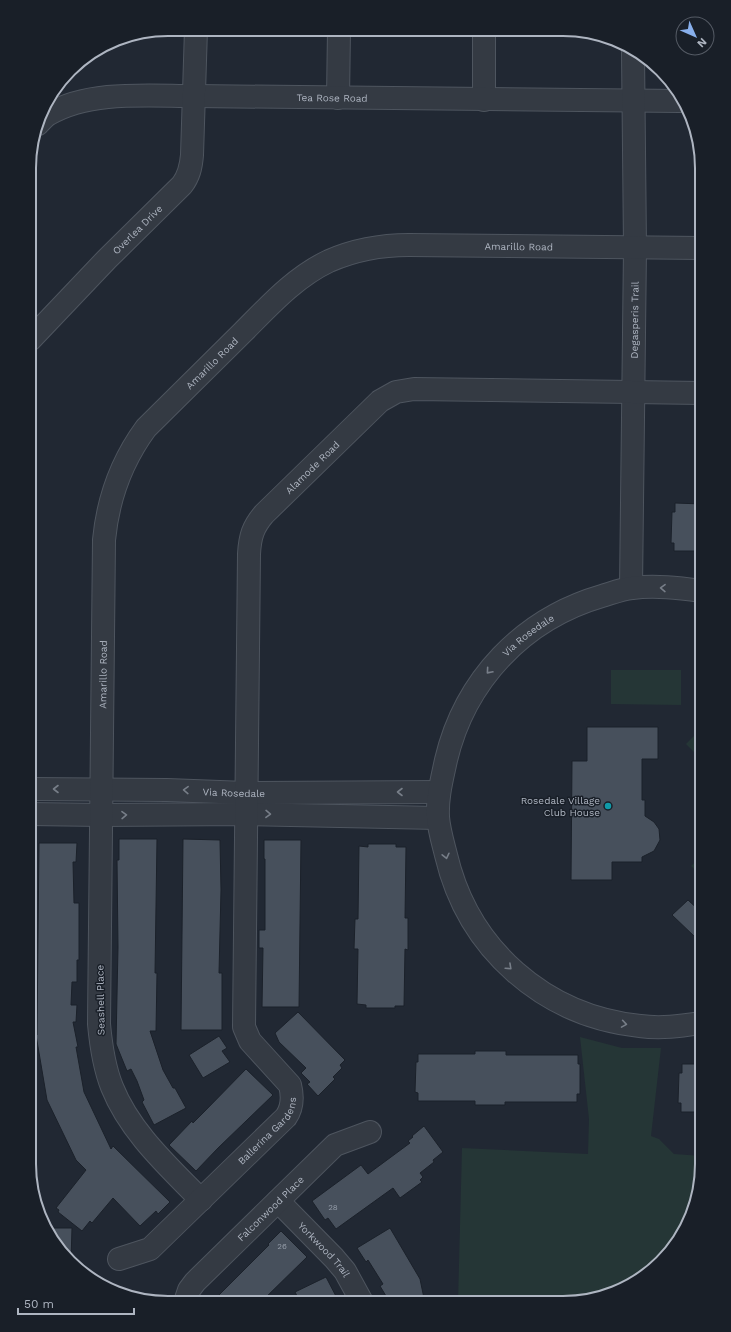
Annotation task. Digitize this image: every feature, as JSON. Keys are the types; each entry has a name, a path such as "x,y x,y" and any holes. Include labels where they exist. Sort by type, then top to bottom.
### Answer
{"street":[{"name":"Overlea Drive","path":"36,334 182,185 188,177 192,155 196,36"},
{"path":"338,98 339,36"},
{"path":"484,36 484,100"},
{"name":"Degasperis Trail","path":"632,588 635,248 633,56"},
{"name":"Tea Rose Road","path":"49,112 81,101 121,97 194,96 676,101"},
{"name":"Amarillo Road","path":"102,815 104,540 111,495 130,452 146,428 284,292 314,270 330,261 370,248 391,245 695,248"},
{"name":"Alamode Road","path":"246,804 250,543 252,531 264,514 380,401 396,392 414,389 695,393"},
{"name":"Via Rosedale","path":"695,590 683,588 632,588 585,601 566,609 544,621 527,633 500,658 482,678 459,720 450,744 439,792 438,818 449,866 457,892 471,920 495,952 519,976 538,991 560,1003 596,1018 642,1027 672,1027 695,1024"},
{"name":"Via Rosedale","path":"36,789 167,790 246,804 438,818"},
{"name":"Via Rosedale","path":"36,814 102,815 439,792"},
{"name":"Ballerina Gardens","path":"119,1258 150,1249 286,1117 291,1110 292,1094 290,1085 250,1041 244,1027 246,804"},
{"name":"Seashell Place","path":"102,815 99,1024 103,1056 112,1087 119,1103 135,1129 201,1200"},
{"name":"Falconwood Place","path":"187,1296 189,1290 195,1282 335,1145 370,1132"},
{"name":"Yorkwood Trail","path":"278,1201 334,1258 345,1271 359,1296"}],"shaded area":[{"path":"611,670 681,670 681,705 611,704"},
{"path":"695,735 695,753 686,744"},
{"path":"695,862 695,870 691,866"},
{"path":"580,1037 622,1048 661,1048 651,1136 659,1139 674,1154 695,1156 695,1173 688,1207 677,1230 668,1244 656,1257 636,1274 597,1292 563,1296 458,1296 462,1148 588,1154 589,1119"}],"building":[{"path":"675,503 695,504 695,551 674,551 674,543 671,543 672,512 675,512"},
{"name":"Rosedale Village Club House","path":"587,727 658,727 658,759 642,759 642,800 645,800 645,816 654,822 659,829 660,840 654,851 642,857 642,862 612,862 612,880 571,880 572,761 587,761"},
{"path":"119,839 157,839 155,973 157,973 156,1031 150,1031 163,1070 186,1108 154,1125 142,1102 144,1100 137,1081 131,1069 127,1071 116,1044 118,947 117,860 119,860"},
{"path":"183,839 220,840 221,890 219,973 222,973 222,1030 181,1030"},
{"path":"264,840 301,840 299,1007 262,1007 263,948 259,948 259,930 265,930"},
{"path":"39,843 77,843 76,862 73,862 74,903 79,903 79,960 77,960 77,982 72,982 71,1005 77,1005 76,1022 73,1022 78,1047 76,1047 84,1092 111,1149 113,1146 170,1202 158,1214 156,1211 140,1226 113,1198 92,1223 90,1221 82,1231 58,1212 59,1210 56,1208 86,1170 76,1160 47,1100 36,1035"},
{"path":"368,844 396,844 396,847 406,847 405,918 408,918 408,950 405,949 404,1006 395,1006 395,1008 366,1008 366,1005 357,1004 358,949 354,949 355,919 358,919 359,846 368,847"},
{"path":"688,900 695,906 695,937 672,915"},
{"path":"298,1012 345,1060 340,1065 342,1068 333,1077 335,1079 318,1096 307,1084 310,1082 301,1073 306,1068 279,1042 275,1033"},
{"path":"219,1036 227,1048 222,1051 230,1062 203,1078 189,1055"},
{"path":"475,1051 506,1051 506,1055 578,1055 578,1064 580,1064 580,1094 577,1094 577,1102 505,1102 505,1105 475,1105 475,1101 418,1101 418,1093 415,1092 416,1062 418,1062 418,1054 475,1054"},
{"path":"682,1064 695,1064 695,1112 681,1112 681,1103 678,1103 679,1073 682,1073"},
{"path":"246,1069 273,1095 196,1171 169,1145 192,1121 193,1123"},
{"path":"424,1126 443,1152 433,1160 434,1162 420,1173 423,1177 420,1180 422,1182 400,1198 393,1188 336,1229 328,1218 325,1220 312,1201 361,1165 368,1174 410,1143 408,1141 413,1137 412,1136"},
{"path":"53,1228 72,1228 71,1253 58,1237"},
{"path":"390,1228 420,1279 424,1296 386,1296 380,1286 383,1284 368,1260 366,1262 357,1248"},
{"path":"281,1231 307,1257 267,1296 218,1296 269,1245 268,1244"},
{"path":"326,1277 336,1296 297,1296 295,1292"}],"place":[{"name":"Rosedale Village Club House","path":"608,806"}]}
